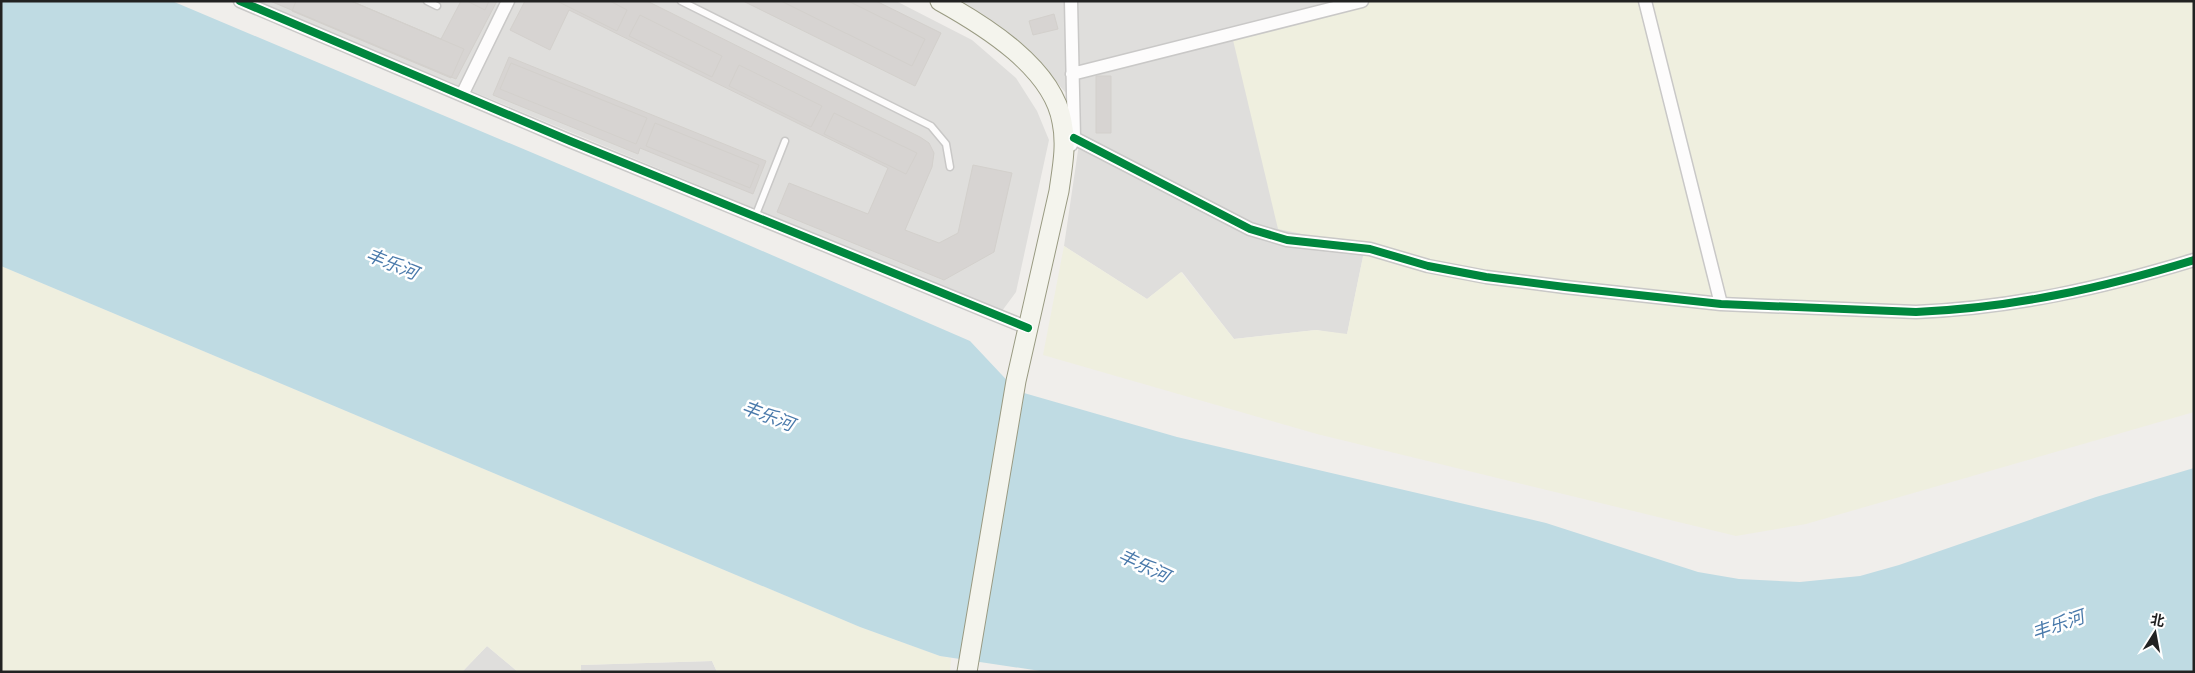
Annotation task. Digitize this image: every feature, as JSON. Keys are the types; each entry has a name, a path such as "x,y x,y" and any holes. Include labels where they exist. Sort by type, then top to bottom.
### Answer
{"main road":[{"path":"940,1 1000,40 1045,83 1053,96 1062,121 1064,161 1059,191 1016,381 967,672"}],"street":[{"path":"240,1 755,217 1028,328"},
{"path":"462,95 508,1"},
{"path":"1064,161 1074,138 1071,1"},
{"path":"1072,74 1362,1"},
{"path":"1645,1 1721,304"},
{"path":"1074,138 1250,229 1287,240 1370,249 1428,266 1486,277 1721,304 1916,312 1976,308 2010,304 2084,290 2194,260"}],"lane":[{"path":"427,1 437,6"},
{"path":"681,1 931,126 946,144 950,167"},
{"path":"755,217 785,141"}],"shaded area":[{"path":"254,1 896,1 972,40 1016,78 1037,111 1049,140 1016,292 1002,311"},
{"path":"959,1 1331,1 1334,14 1234,40 1321,238 1366,242 1347,335 1316,330 1234,339 1182,272 1147,299 1064,246 1081,130 1066,93 1028,50"},
{"path":"487,646 518,672 462,672"},
{"path":"712,661 717,672 581,672 580,665"}],"green space":[{"path":"1331,1 2194,1 2194,412 1806,524 1736,536 1317,434 1043,355 1064,246 1147,299 1181,272 1234,339 1316,330 1347,334 1366,242 1321,238 1278,229 1233,40 1334,14"},
{"path":"1,266 860,627 940,656 951,658 950,672 717,672 712,661 581,665 581,672 518,672 487,646 462,672 1,672"}],"water":[{"name":"丰乐河","path":"1,1 172,1 668,210 970,341 1017,391 1177,437 1546,523 1698,572 1739,579 1800,582 1860,576 1899,565 2096,497 2194,468 2194,672 1047,672 940,656 860,627 1,266"}],"building":[{"path":"270,1 351,1 441,39 461,1 497,1 456,79"},
{"path":"296,1 351,1 464,49 451,78 292,11"},
{"path":"467,1 489,1 485,10"},
{"path":"525,1 647,1 920,137 929,143 934,153 932,167 905,230 939,243 958,233 973,165 1012,173 994,252 944,280 777,212 789,183 868,214 888,168 569,10 550,50 510,30"},
{"path":"557,1 610,1 627,10 617,31"},
{"path":"743,1 876,1 941,33 915,86"},
{"path":"781,1 848,1 925,39 912,66"},
{"path":"1054,14 1058,29 1033,35 1029,21"},
{"path":"640,15 722,56 712,77 629,36"},
{"path":"509,57 766,161 753,194 640,148 638,154 493,95"},
{"path":"511,63 647,118 636,144 500,89"},
{"path":"739,65 822,106 811,127 729,86"},
{"path":"1096,76 1111,76 1111,133 1096,133"},
{"path":"834,113 917,153 906,174 824,134"},
{"path":"655,123 759,165 750,188 646,146"}],"cycle path":[{"path":"240,1 570,141 1028,328"},
{"path":"1074,138 1250,229 1287,240 1370,249 1428,266 1486,277 1721,304 1916,312 1952,310 2022,301 2091,288 2194,260"}]}
